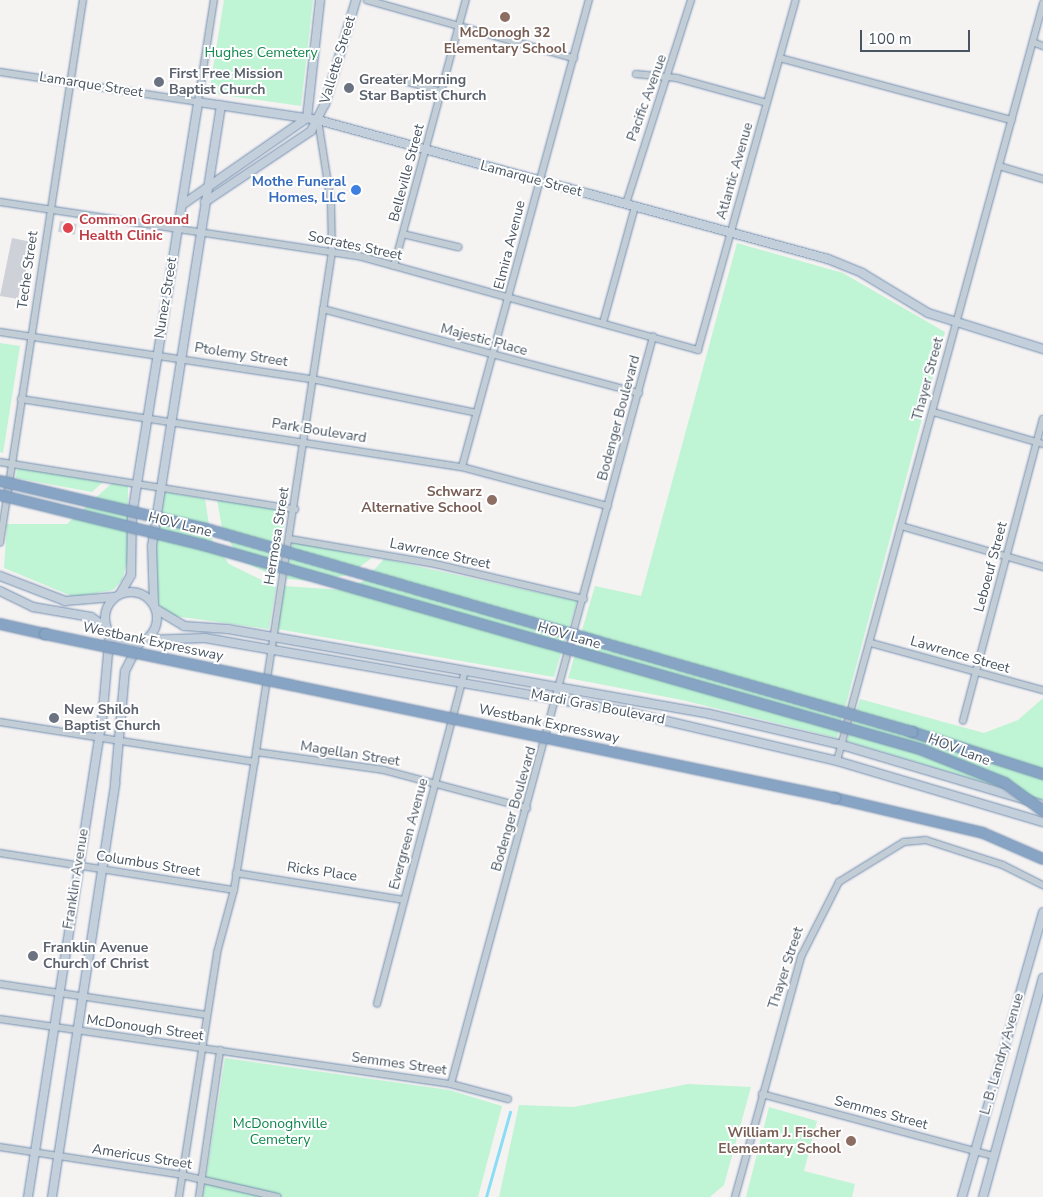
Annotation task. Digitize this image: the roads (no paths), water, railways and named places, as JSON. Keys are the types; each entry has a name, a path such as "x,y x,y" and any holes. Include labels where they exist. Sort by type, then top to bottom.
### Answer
{"highway":[{"path":"0,481 207,529 984,752 1043,774"},
{"name":"HOV Lane","path":"0,495 203,545 928,752 1004,783 1043,811"},
{"name":"Westbank Expressway","path":"0,624 942,822 1043,859"}],"street":[{"name":"Teche Street","path":"0,543 83,0"},
{"name":"Nunez Street","path":"118,595 131,575 137,484 214,0"},
{"path":"182,205 307,118 320,0"},
{"name":"Vallette Street","path":"318,120 356,0"},
{"path":"367,0 460,24 574,58"},
{"name":"Belleville Street","path":"394,266 466,0"},
{"name":"Elmira Avenue","path":"462,467 589,0"},
{"name":"Pacific Avenue","path":"626,204 650,118 669,78 690,0"},
{"name":"Atlantic Avenue","path":"698,350 796,0"},
{"name":"Thayer Street","path":"836,761 871,643 1043,4"},
{"path":"1033,42 1043,46"},
{"path":"780,58 1012,120"},
{"name":"Lamarque Street","path":"0,72 318,120 730,232 862,273 922,309 956,324 1043,349"},
{"path":"636,74 669,78 767,103"},
{"path":"398,79 442,92"},
{"name":"Nunez Street","path":"155,607 151,556 221,105"},
{"path":"205,202 306,135 318,120"},
{"name":"Hermosa Street","path":"179,1197 217,953 234,890 255,762 271,650 295,509 303,441 332,252 331,203 318,120"},
{"path":"999,166 1043,180"},
{"name":"Socrates Street","path":"0,202 332,252 394,266 698,350"},
{"path":"603,323 635,207"},
{"path":"403,234 458,248"},
{"name":"Majestic Place","path":"323,309 493,356 638,393"},
{"name":"Ptolemy Street","path":"0,332 312,379 477,413"},
{"name":"Bodenger Boulevard","path":"451,1084 561,687 653,337"},
{"name":"Park Boulevard","path":"21,399 462,467 608,506"},
{"path":"933,412 1040,443"},
{"name":"Leboeuf Street","path":"963,721 1006,557 1040,443 1043,419"},
{"path":"0,462 295,509"},
{"path":"901,526 1043,567"},
{"name":"Lawrence Street","path":"290,539 431,563 584,599"},
{"path":"0,576 64,601 141,594 155,607 156,626 142,641 125,671 121,741"},
{"path":"0,591 33,607 91,617 126,643 142,641"},
{"path":"109,630 106,610 118,595"},
{"name":"Mardi Gras Boulevard","path":"155,607 177,624 273,638 710,714 842,746 1043,805"},
{"name":"Franklin Avenue","path":"28,1197 103,710 109,630"},
{"name":"Mardi Gras Boulevard","path":"142,641 205,638 557,699 706,728 836,761 1043,822"},
{"name":"Lawrence Street","path":"871,643 1043,690"},
{"name":"Evergreen Avenue","path":"377,1004 465,671"},
{"path":"0,722 255,762"},
{"name":"Franklin Avenue","path":"52,1197 121,741"},
{"name":"Magellan Street","path":"256,752 384,770 527,808"},
{"name":"Thayer Street","path":"735,1197 806,940 839,882 904,842 926,840 1003,865 1043,885"},
{"name":"Columbus Street","path":"0,853 234,890"},
{"name":"Ricks Place","path":"236,873 404,900"},
{"name":"L. B. Landry Avenue","path":"962,1197 1043,912"},
{"name":"L. B. Landry Avenue","path":"982,1197 1043,978"},
{"name":"McDonough Street","path":"0,984 207,1015"},
{"name":"McDonough Street","path":"0,1019 286,1062"},
{"path":"199,1197 220,1052"},
{"name":"Semmes Street","path":"286,1062 451,1084 508,1099"},
{"name":"Semmes Street","path":"762,1094 994,1156"},
{"name":"Americus Street","path":"0,1147 182,1175 278,1197"}],"waterway":[{"path":"486,1197 510,1112"}],"place":[{"name":"McDonogh 32 Elementary School","path":"505,17"},
{"name":"First Free Mission Baptist Church","path":"159,82"},
{"name":"Greater Morning Star Baptist Church","path":"349,88"},
{"name":"Mothe Funeral Homes, LLC","path":"356,190"},
{"name":"Common Ground Health Clinic","path":"68,228"},
{"name":"Schwarz Alternative School","path":"492,500"},
{"name":"New Shiloh Baptist Church","path":"54,718"},
{"name":"Franklin Avenue Church of Christ","path":"33,956"},
{"name":"William J. Fischer Elementary School","path":"851,1141"}],"park label":[{"name":"Hughes Cemetery","path":"261,53"},
{"name":"McDonoghville Cemetery","path":"280,1132"}]}
